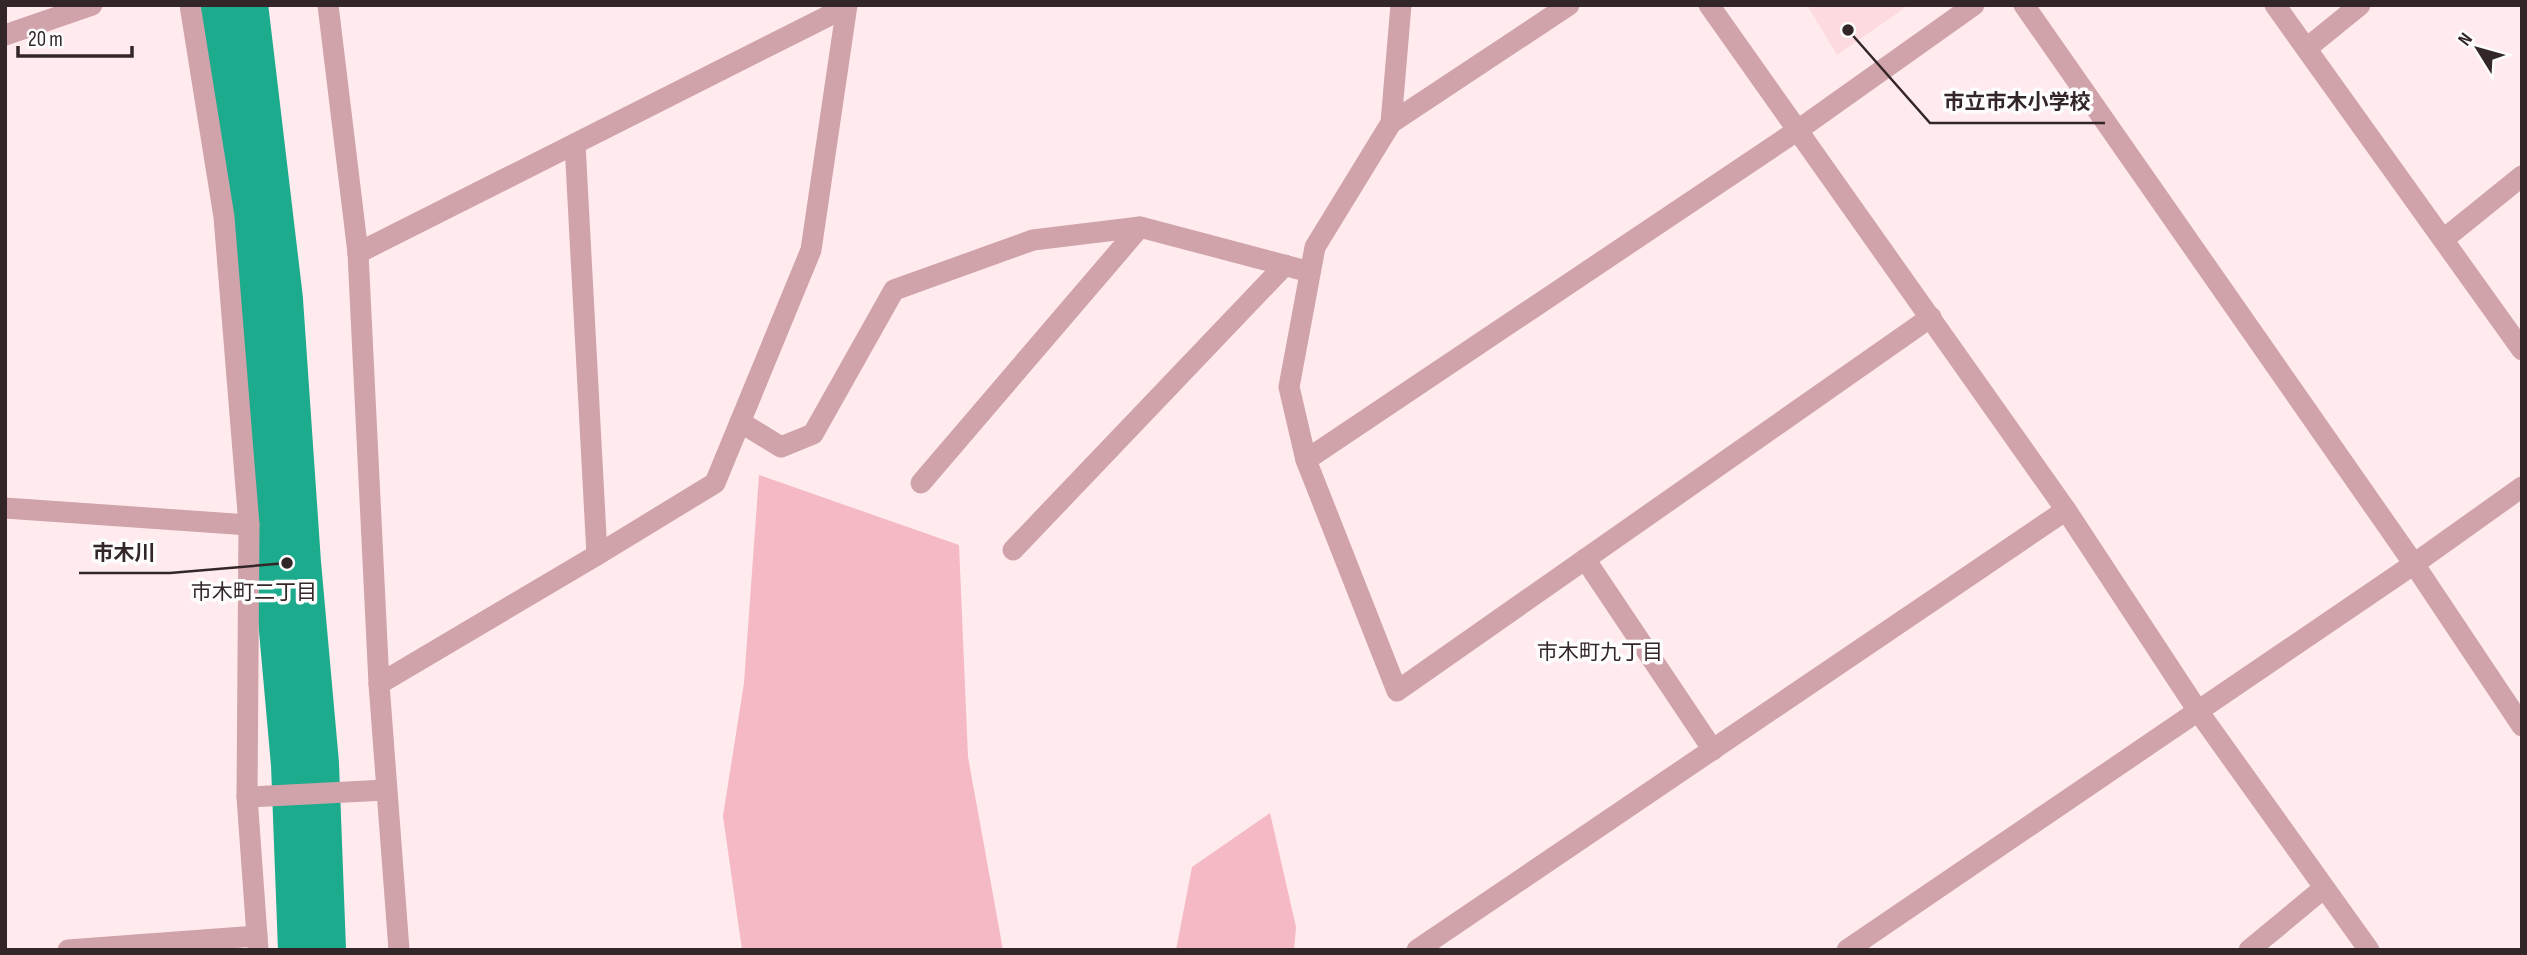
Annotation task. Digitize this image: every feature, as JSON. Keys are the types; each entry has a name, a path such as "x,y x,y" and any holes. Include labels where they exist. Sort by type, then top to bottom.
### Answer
{"street":[{"path":"5,35 92,5"},
{"path":"68,950 257,943 247,797 249,525 223,217 190,5"},
{"path":"328,5 358,253 379,684 399,950"},
{"path":"1391,123 1401,5"},
{"path":"1569,5 1391,123 1315,247 1289,387 1306,460 1396,691 1931,317"},
{"path":"1709,5 2066,510 2198,711 2369,950"},
{"path":"1306,460 1798,130 1974,5"},
{"path":"2024,5 2414,564 2522,726"},
{"path":"2275,5 2522,350"},
{"path":"2307,48 2360,5"},
{"path":"358,253 847,6"},
{"path":"379,684 715,482 811,250 847,6"},
{"path":"575,144 597,555"},
{"path":"2444,239 2522,176"},
{"path":"740,422 781,447 813,435 894,290 1032,240 1140,227 1310,272"},
{"path":"921,484 1140,227"},
{"path":"1013,550 1285,265"},
{"path":"1847,950 2414,564 2522,487"},
{"path":"5,508 249,525"},
{"path":"1417,950 2066,510"},
{"path":"1585,559 1713,750"},
{"path":"247,797 386,790"},
{"path":"2249,950 2324,888"}],"shaded area":[{"path":"1807,5 1909,5 1837,55"},
{"path":"759,475 959,545 968,757 1003,950 742,950 723,816 744,683"},
{"path":"1270,813 1296,927 1294,950 1176,950 1192,867"}],"waterway":[{"path":"234,5 269,300 287,563 305,764 312,950"}],"place":[{"name":"市立市木小学校","path":"1848,30"},
{"name":"市木川","path":"287,563"}],"district":[{"name":"市木町二丁目","path":"254,592"},
{"name":"市木町九丁目","path":"1600,652"}]}
